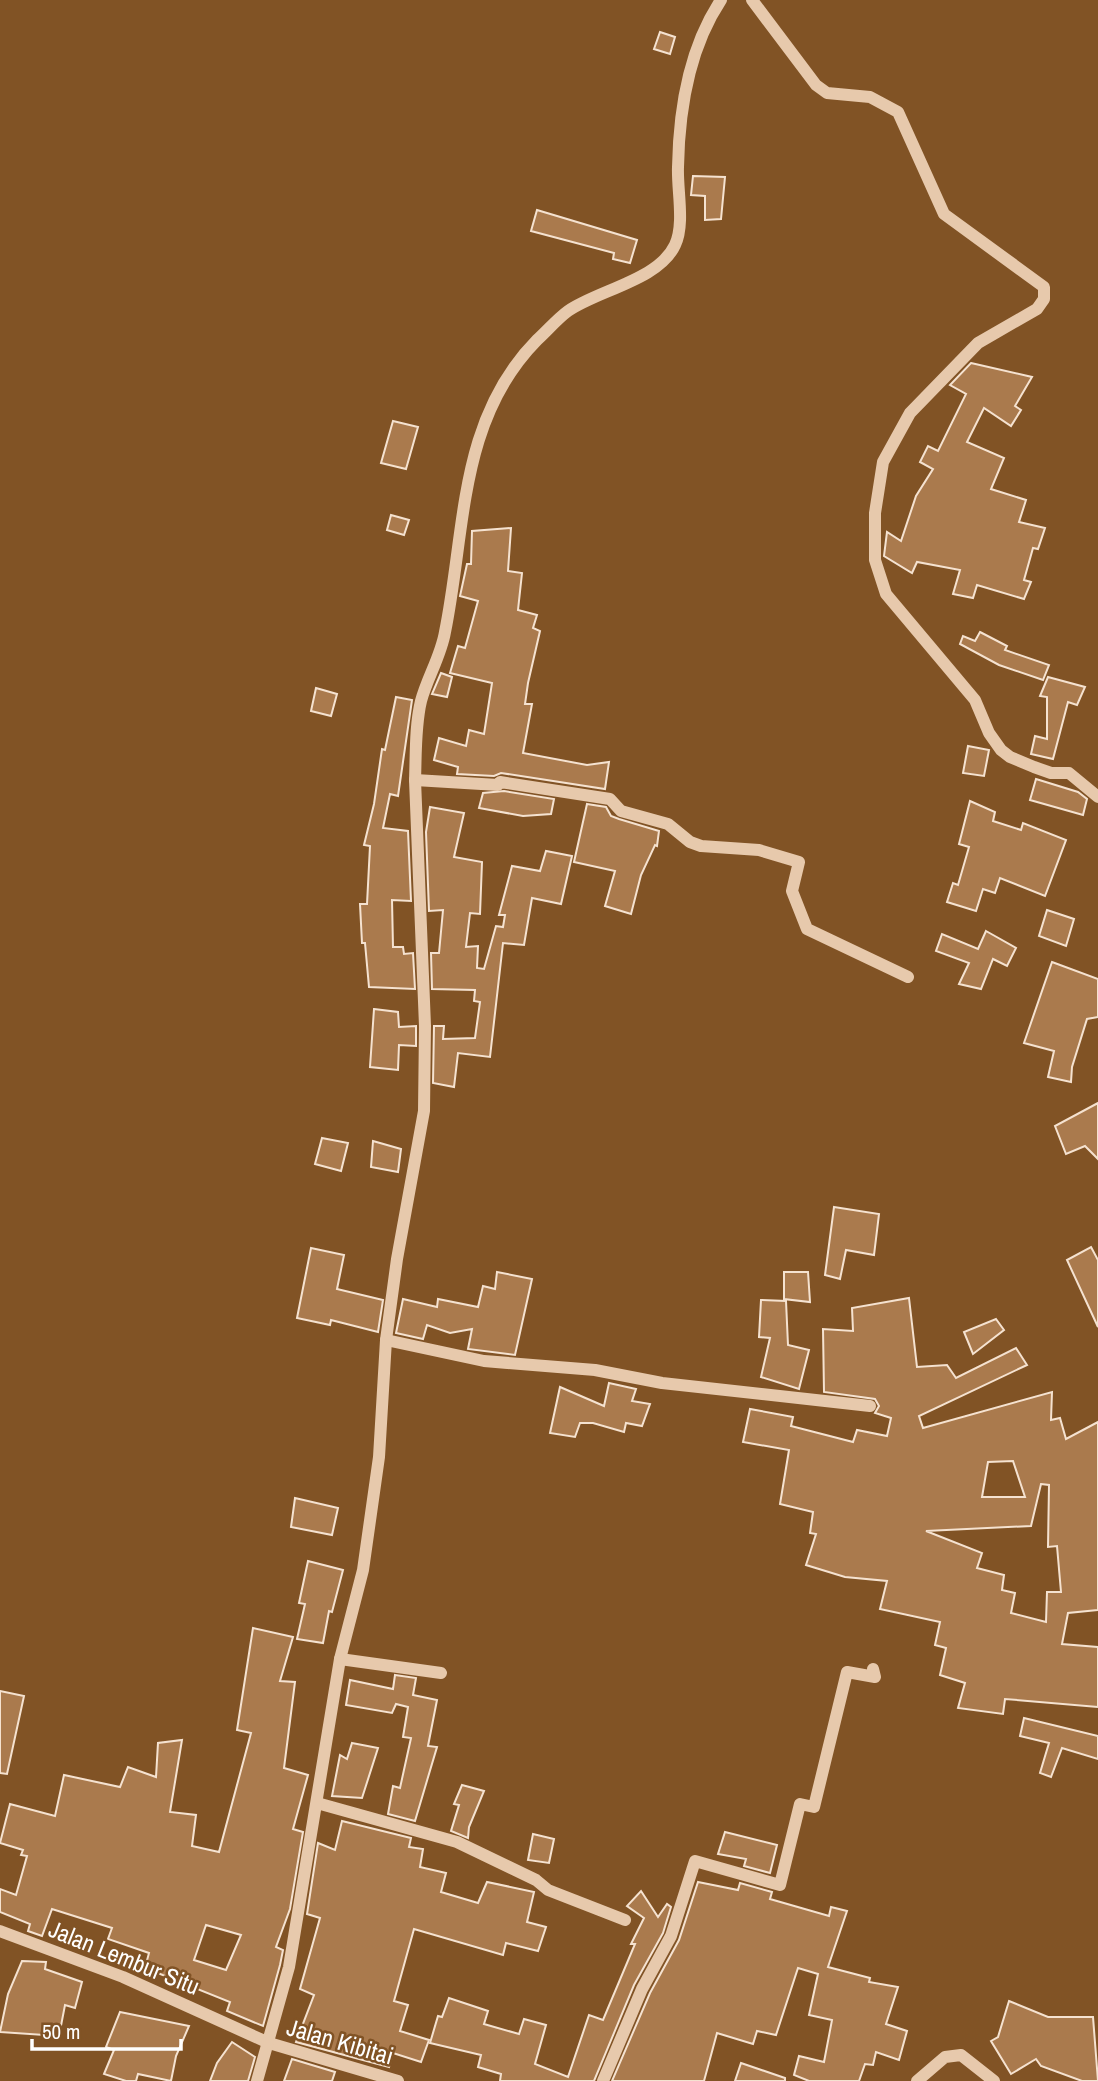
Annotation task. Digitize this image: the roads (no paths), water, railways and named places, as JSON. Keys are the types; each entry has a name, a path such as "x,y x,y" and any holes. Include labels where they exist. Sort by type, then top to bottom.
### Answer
{"street":[{"path":"257,2081 289,1967 340,1659 365,1558 379,1457 386,1340 397,1259 424,1111 425,1026 415,780 421,701 445,635 462,505 475,445 485,419 510,374 552,326 568,311 638,277 670,254 675,245 679,226 678,164 683,107 703,32 721,0"},
{"path":"752,0 816,85 827,93 870,97 898,112 944,214 1044,287 1045,295 1037,309 978,343 910,413 883,462 874,513 875,560 886,594 975,700 989,733 1001,750 1010,757 1051,773 1069,774 1098,797"},
{"path":"415,780 498,785 500,782 610,799 621,811 668,824 690,842 701,846 759,850 799,862 792,891 807,929 908,977"},
{"path":"386,1340 484,1361 595,1370 662,1383 870,1406"},
{"path":"340,1659 441,1673"},
{"path":"603,2081 642,1989 671,1936 695,1861 780,1885 800,1804 814,1807 847,1671 875,1677 873,1669"},
{"path":"317,1803 457,1842 536,1880 548,1890 625,1920"},
{"name":"Jalan Lembur Situ","path":"0,1931 123,1977 269,2043"},
{"name":"Jalan Kibitai","path":"269,2043 398,2081"},
{"path":"917,2081 945,2057 961,2055 994,2081"}]}
